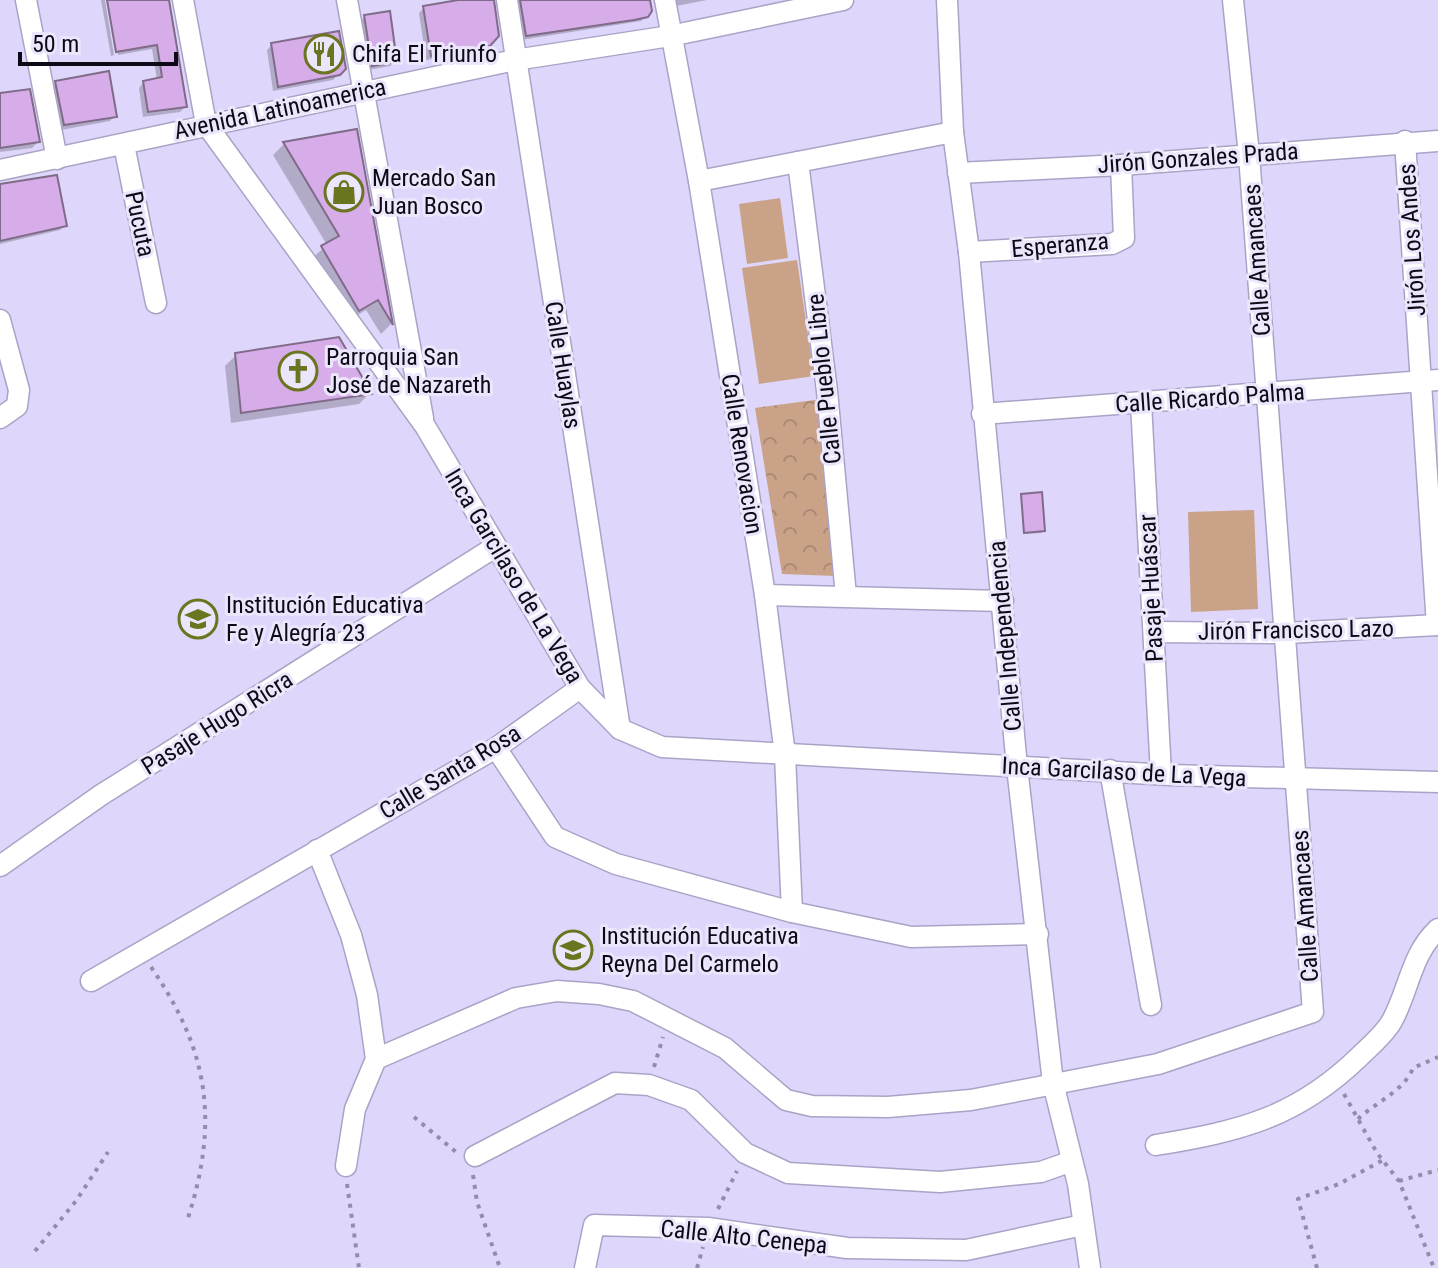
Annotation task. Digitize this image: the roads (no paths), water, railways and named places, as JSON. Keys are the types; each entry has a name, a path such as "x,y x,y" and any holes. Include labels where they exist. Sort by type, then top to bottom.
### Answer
{"street":[{"path":"26,0 57,159"},
{"name":"Inca Garcilaso de La Vega","path":"183,0 206,124 425,426 580,688 620,729 662,747 785,755 1161,774 1438,782"},
{"path":"347,0 425,426"},
{"name":"Calle Huaylas","path":"507,0 620,729"},
{"name":"Calle Renovacion","path":"665,0 699,181 765,595 785,755 792,912"},
{"name":"Avenida Latinoamerica","path":"0,170 515,60 670,36 843,0"},
{"name":"Calle Independencia","path":"947,0 953,132 969,252 1017,767 1053,1083 1072,1161 1090,1268"},
{"name":"Calle Amancaes","path":"376,1059 485,1009 516,998 557,991 633,1001 668,1017 725,1048 786,1100 812,1106 888,1107 971,1100 1158,1064 1313,1012 1249,155 1233,0"},
{"path":"699,181 953,132"},
{"name":"Jirón Gonzales Prada","path":"958,173 1121,165 1405,141 1438,141"},
{"name":"Jirón Los Andes","path":"1405,141 1429,380 1438,625"},
{"name":"Pucuta","path":"124,145 156,303"},
{"name":"Calle Pueblo Libre","path":"798,162 827,391 846,596"},
{"name":"Esperanza","path":"969,252 1112,244 1124,238 1121,165"},
{"path":"0,320 19,390 17,406 0,418"},
{"name":"Calle Ricardo Palma","path":"982,414 1429,380"},
{"name":"Pasaje Huáscar","path":"1141,403 1161,774"},
{"name":"Pasaje Hugo Ricra","path":"0,866 101,795 495,547"},
{"path":"765,595 1003,601"},
{"name":"Jirón Francisco Lazo","path":"1154,632 1286,633 1438,625"},
{"name":"Calle Santa Rosa","path":"91,981 496,748 580,688"},
{"path":"496,748 555,837 616,864 792,912 911,937 1038,934"},
{"path":"1110,770 1151,1005"},
{"path":"317,850 351,935 367,995 376,1059 355,1109 346,1166"},
{"path":"1156,1145 1255,1125 1316,1095 1340,1076 1392,1021 1414,963 1438,929"},
{"path":"475,1156 615,1083 649,1085 691,1100 745,1153 788,1173 940,1182 1041,1172 1072,1161"},
{"name":"Calle Alto Cenepa","path":"585,1268 594,1225 708,1228 847,1248 966,1250 1083,1225"}],"place":[{"name":"Chifa El Triunfo","path":"324,54"},
{"name":"Mercado San Juan Bosco","path":"344,192"},
{"name":"Parroquia San José de Nazareth","path":"298,371"},
{"name":"Institución Educativa Fe y Alegría 23","path":"198,619"},
{"name":"Institución Educativa Reyna Del Carmelo","path":"573,950"}]}
